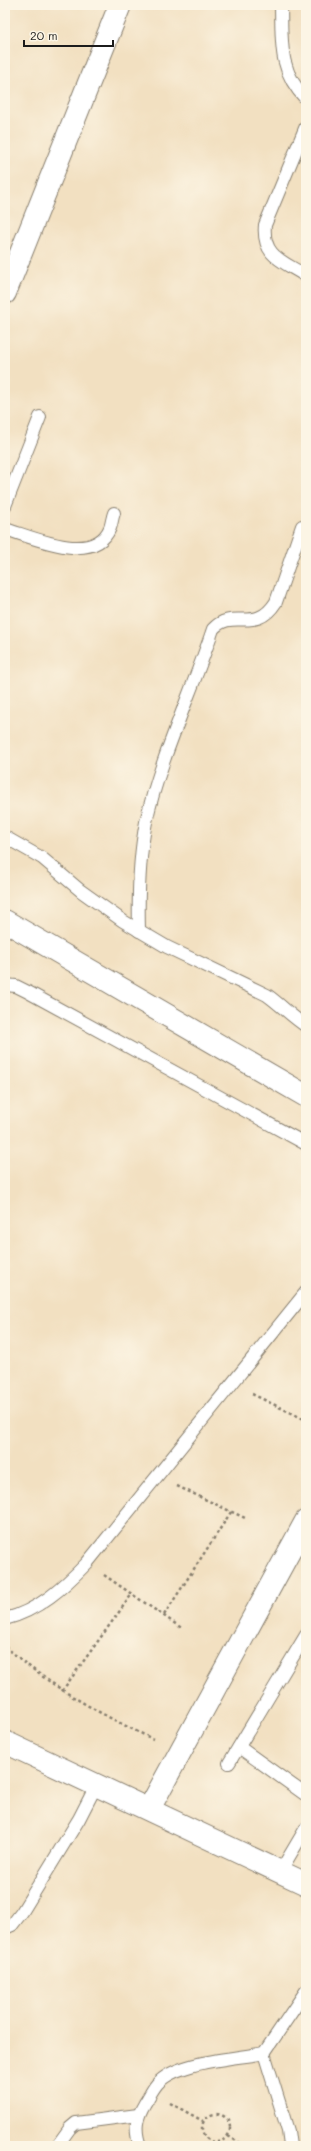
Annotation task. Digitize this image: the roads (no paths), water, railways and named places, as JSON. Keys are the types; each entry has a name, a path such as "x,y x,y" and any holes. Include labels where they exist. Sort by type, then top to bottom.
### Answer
{"street":[{"path":"5,293 120,5"},
{"path":"5,921 306,1096"},
{"path":"149,1809 306,1520"},
{"path":"5,1742 97,1784 306,1884"}],"lane":[{"path":"281,5 282,55 288,74 306,99"},
{"path":"306,126 268,219 264,240 270,252 306,276"},
{"path":"5,506 40,417"},
{"path":"5,529 68,548 84,548 99,542 109,529 114,513"},
{"path":"140,931 138,894 140,858 146,822 156,787 213,629 219,622 260,618 269,612 276,602 302,526"},
{"path":"5,837 42,858 81,891 140,931 167,947 267,995 306,1026"},
{"path":"5,985 16,986 28,992 306,1144"},
{"path":"5,1619 41,1604 66,1586 87,1563 306,1292"},
{"path":"229,1763 303,1648 306,1635"},
{"path":"239,1747 306,1795"},
{"path":"5,1928 12,1925 22,1912 79,1818 97,1784"},
{"path":"280,1872 306,1828"},
{"path":"140,2146 136,2131 138,2115 157,2084 180,2069 264,2054 306,1991"},
{"path":"264,2054 288,2130 290,2146"},
{"path":"57,2146 70,2128 76,2124 138,2115"}]}
